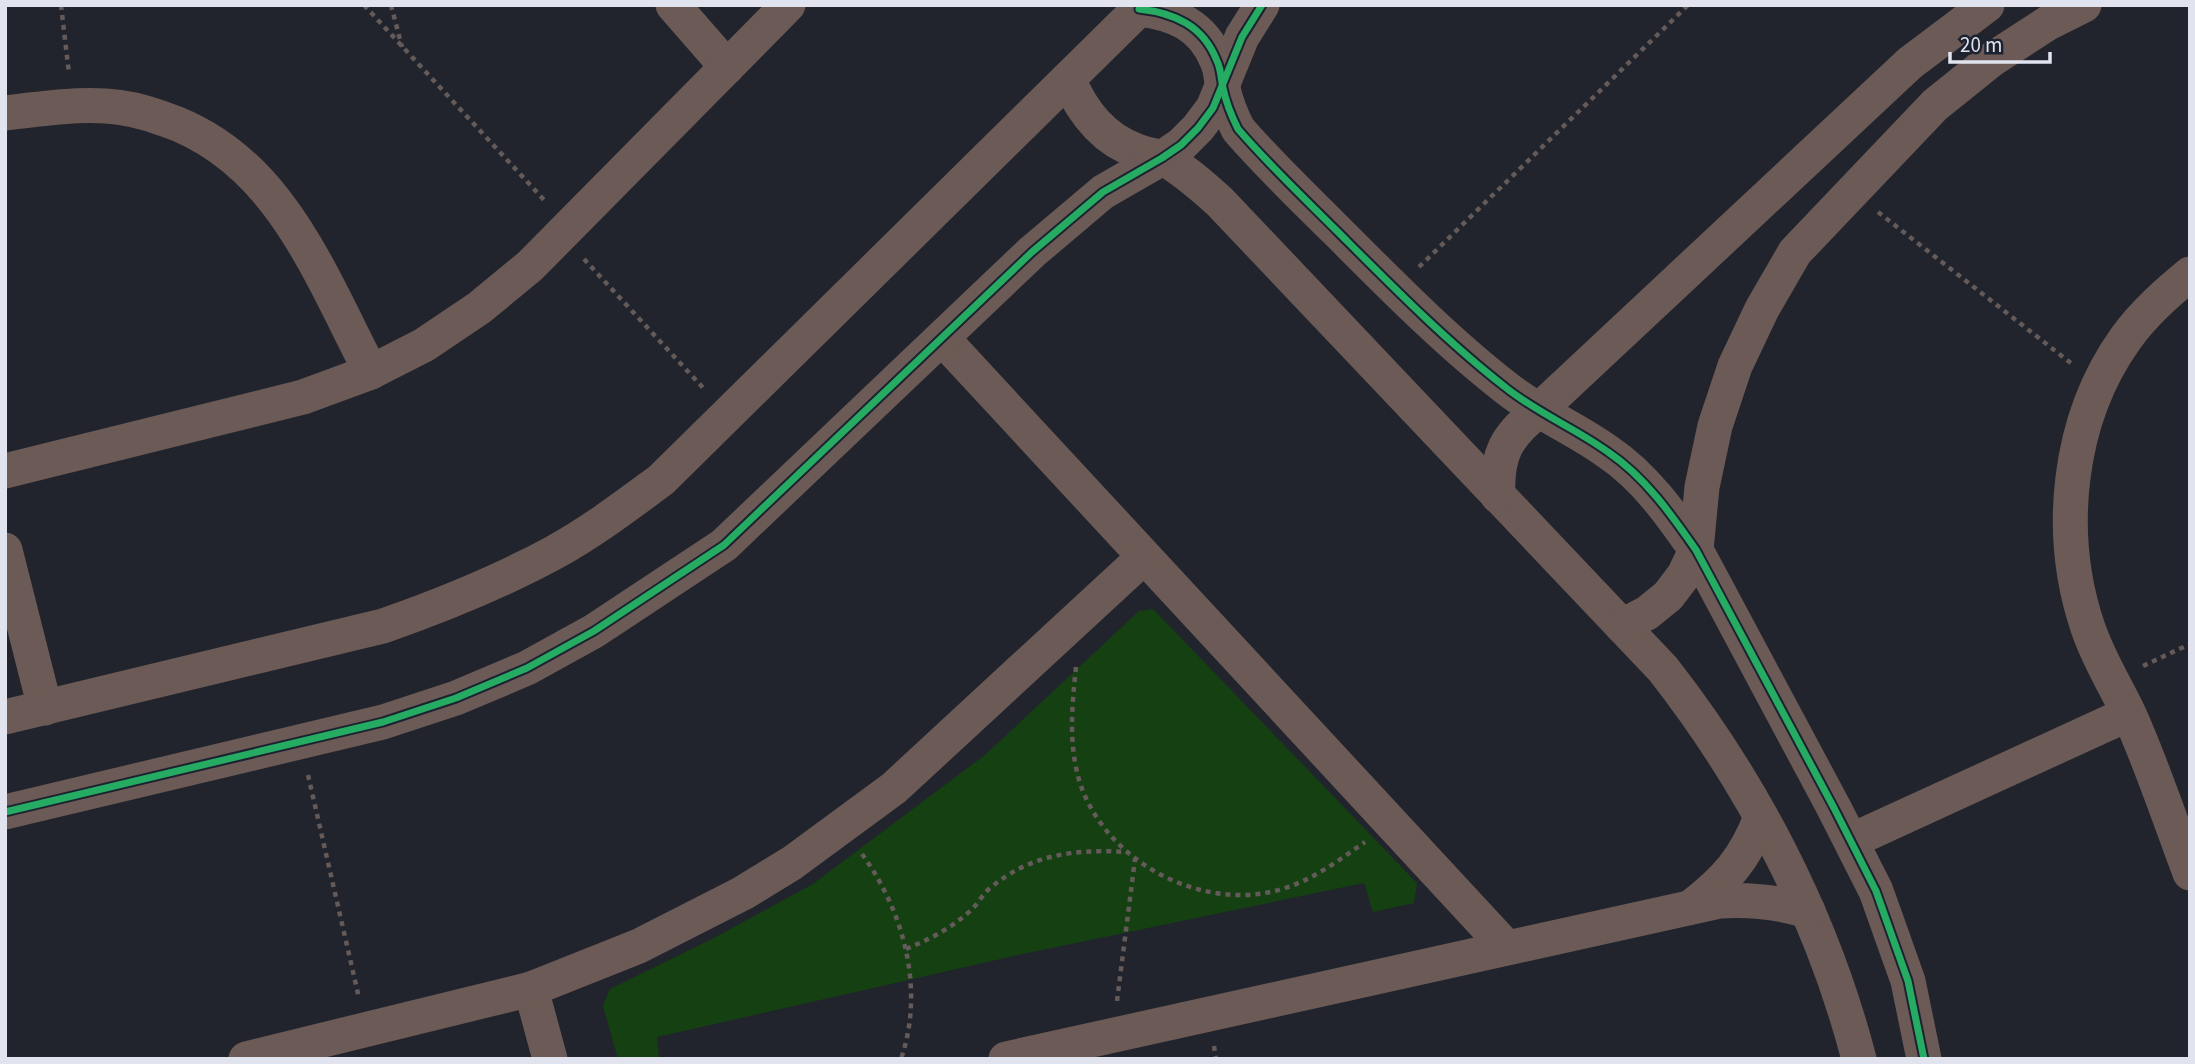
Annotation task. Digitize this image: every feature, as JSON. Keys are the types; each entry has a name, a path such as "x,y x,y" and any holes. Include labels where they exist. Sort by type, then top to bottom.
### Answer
{"street":[{"path":"673,5 727,67"},
{"path":"5,471 303,397 370,372 424,345 479,308 530,266 788,5"},
{"path":"5,812 383,722 456,698 527,668 594,631 724,545 1032,252 1103,192 1181,145 1199,128 1213,108 1242,37 1262,5"},
{"path":"1498,496 1497,471 1504,447 1518,426 1538,411 1910,63 1987,5"},
{"path":"1622,626 1647,613 1668,596 1684,575 1696,550 1705,475 1715,425 1735,366 1762,309 1795,251 1935,105 1991,60 2048,23 2084,5"},
{"path":"5,717 371,629 443,605 501,580 557,551 611,517 661,480 1141,7 1164,12 1187,22 1206,40 1218,62 1228,109 1238,129 1396,290 1504,387 1538,411 1576,430 1611,454 1643,482 1671,514 1696,550 1876,891 1908,981 1924,1059"},
{"path":"1068,79 1078,103 1104,132 1136,151 1161,158 1219,201 1663,669 1732,765 1761,817 1808,911 1833,970 1859,1059"},
{"path":"5,113 73,105 121,108 145,112 180,124 212,141 242,163 268,189 286,213 370,372"},
{"path":"2190,274 2158,300 2126,339 2099,385 2077,449 2069,509 2073,569 2088,628 2129,714 2190,873"},
{"path":"942,338 1506,947"},
{"path":"5,550 46,708"},
{"path":"260,1057 531,989 639,947 792,863 894,789 1144,557"},
{"path":"1851,841 2129,714"},
{"path":"1691,906 1714,889 1734,867 1751,843 1761,817"},
{"path":"1006,1059 1691,906 1750,899 1780,902 1808,911"},
{"path":"531,989 550,1059"}],"path":[{"path":"61,5 73,105"},
{"path":"364,5 728,414"},
{"path":"391,5 402,48"},
{"path":"1396,290 1688,5"},
{"path":"1852,192 2099,385"},
{"path":"2112,683 2190,644"},
{"path":"1076,665 1071,744 1081,784 1099,821 1126,852 1168,879 1205,891 1243,895 1281,890 1317,875 1392,824"},
{"path":"300,742 366,1030"},
{"path":"840,830 864,856 882,884 897,916 906,949 911,983 910,1017 901,1059"},
{"path":"906,949 952,926 989,890 1019,869 1065,853 1089,850 1126,852"},
{"path":"1113,1035 1135,859"}],"green space":[{"path":"1153,609 1417,883 1414,903 1373,912 1364,883 1018,955 657,1037 659,1059 618,1059 603,1006 610,989 710,940 813,884 985,755 1139,611"}],"cycle path":[{"path":"5,812 383,722 456,698 527,668 594,631 724,545 1032,252 1103,192 1181,145 1213,108 1242,37 1262,5"},
{"path":"1139,9 1175,18 1186,23 1204,38 1218,64 1226,99 1238,129 1419,312 1461,351 1517,396 1595,443 1621,462 1646,485 1677,523 1696,550 1876,891 1908,981 1924,1059"}]}
